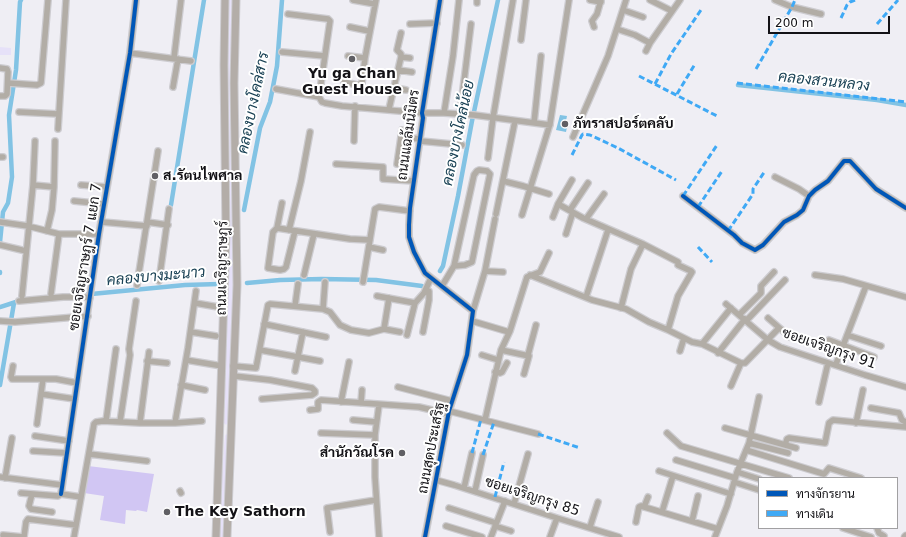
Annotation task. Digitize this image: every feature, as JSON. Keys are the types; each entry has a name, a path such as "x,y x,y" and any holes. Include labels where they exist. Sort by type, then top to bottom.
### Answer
{"main road":[{"name":"ถนนเจริญราษฎร์","path":"216,537 226,235 224,65 225,0"},
{"name":"ถนนเจริญราษฎร์","path":"227,537 234,376 233,366 237,244 234,83 236,0"},
{"path":"220,432 231,431"}],"street":[{"path":"12,84 37,85 41,83 48,0"},
{"path":"58,129 66,0"},
{"name":"ซอยเจริญราษฎร์ 7 แยก 7","path":"61,494 99,234 130,53 136,0"},
{"path":"173,87 181,0"},
{"path":"344,82 357,85 362,82 369,31 375,2 353,0"},
{"name":"ถนนแฉล้มนิมิตร","path":"431,278 423,270 414,252 410,240 409,225 423,118 422,113 440,0"},
{"path":"444,113 453,56 459,0"},
{"path":"488,158 493,118 513,0"},
{"path":"521,40 526,0"},
{"path":"522,215 550,125 569,0"},
{"path":"590,0 601,1 597,14 592,21 594,27"},
{"path":"573,138 608,56 626,0"},
{"path":"650,0 672,11"},
{"path":"646,51 680,0"},
{"path":"775,0 792,7 821,14"},
{"path":"623,10 643,17"},
{"path":"288,14 328,19 330,21 319,97 322,102 422,113 472,115 550,125"},
{"path":"410,24 436,23"},
{"path":"460,114 471,24"},
{"path":"350,27 369,31"},
{"path":"617,29 635,35 650,43"},
{"path":"389,109 401,57 401,54 397,50 401,33"},
{"path":"282,52 325,56"},
{"path":"130,53 191,61"},
{"path":"348,56 365,58"},
{"path":"534,123 541,56"},
{"path":"401,57 410,58"},
{"path":"0,68 8,70 12,84 6,95 0,96"},
{"path":"398,70 412,72"},
{"path":"395,88 406,90"},
{"path":"276,89 319,97"},
{"path":"354,141 355,106"},
{"path":"20,112 58,114"},
{"name":"ถนนสุดประเสริฐ","path":"425,537 449,412 467,355 473,311 485,271 515,121"},
{"path":"397,164 402,130"},
{"path":"289,230 301,181 310,132"},
{"path":"401,137 462,145"},
{"path":"35,141 33,185 21,299 84,297 91,295"},
{"path":"47,231 52,210 55,141"},
{"path":"137,285 158,151"},
{"path":"683,196 734,235 742,243 754,250 763,246 784,222 803,210 809,196 828,181 844,161 850,161 876,189 906,208"},
{"path":"336,164 383,167 383,179 414,181"},
{"path":"442,286 454,266 474,175 477,170 487,171 490,174 472,262 465,265 454,266"},
{"path":"775,177 809,196"},
{"path":"553,217 558,204 572,180"},
{"path":"502,181 549,194"},
{"path":"566,234 572,211 588,183"},
{"path":"33,185 54,187"},
{"path":"81,185 107,187"},
{"path":"586,219 604,194"},
{"path":"74,202 104,204"},
{"path":"282,203 277,228 273,232 268,268 280,270 286,268 296,231"},
{"path":"558,204 608,230 643,244 692,272 678,296 668,330"},
{"path":"363,279 375,210 377,208 410,211"},
{"path":"158,281 170,209"},
{"path":"3,222 28,226 59,234 99,234"},
{"path":"102,222 168,225"},
{"path":"277,228 350,239 370,240"},
{"path":"586,297 608,230"},
{"path":"51,294 59,234"},
{"path":"304,275 314,234"},
{"path":"0,244 26,251"},
{"path":"621,308 631,269 643,244"},
{"path":"369,247 383,250"},
{"path":"485,420 498,360 510,332 527,277 540,271 549,254"},
{"path":"485,271 503,272"},
{"path":"739,315 761,293 761,286 774,272"},
{"path":"530,275 586,297 621,308 692,342 702,344 741,363 745,363 779,328"},
{"path":"815,275 842,280 906,297"},
{"path":"407,335 415,303 426,290 431,278 473,311"},
{"path":"718,353 745,320 785,280"},
{"path":"323,309 325,282"},
{"path":"295,306 298,284"},
{"path":"836,364 866,286"},
{"path":"423,332 429,300 429,291 426,290"},
{"path":"175,424 191,332 196,291"},
{"path":"377,296 415,303"},
{"path":"384,329 389,298"},
{"path":"120,422 136,301"},
{"path":"195,303 224,308"},
{"path":"233,366 256,368 268,305 270,304 323,309 330,312 340,325 346,328 369,333 384,329 400,332"},
{"name":"ซอยเจริญกรุง 91","path":"702,344 728,306 768,340 780,347 906,387"},
{"path":"0,321 10,322 88,316"},
{"path":"768,318 790,337"},
{"path":"472,321 510,332"},
{"path":"264,324 326,337"},
{"path":"524,374 536,325"},
{"path":"191,332 216,336"},
{"path":"296,371 303,332"},
{"path":"847,334 881,346"},
{"path":"680,351 684,338"},
{"path":"829,340 874,357"},
{"path":"106,421 116,349"},
{"path":"260,350 320,361"},
{"path":"501,350 520,355 528,355"},
{"path":"140,423 149,352"},
{"path":"482,355 498,360"},
{"path":"186,360 222,366"},
{"path":"148,361 167,363"},
{"path":"341,402 349,362"},
{"path":"495,372 502,372 506,363"},
{"path":"731,386 741,363"},
{"path":"819,402 828,363"},
{"path":"13,366 12,379 56,379 77,382"},
{"path":"234,376 270,380 312,388 315,391 312,395 262,399"},
{"path":"37,424 43,379"},
{"path":"181,385 205,390"},
{"path":"398,387 452,401"},
{"path":"362,390 362,403"},
{"path":"856,423 863,390"},
{"path":"41,394 75,399"},
{"path":"715,537 731,494 737,472 749,443 759,397"},
{"path":"310,410 318,409 320,401 419,407 485,420 538,434"},
{"path":"379,405 375,435 376,500 379,537"},
{"path":"871,408 899,413 902,420 906,422"},
{"path":"353,420 376,422"},
{"path":"785,445 787,439 789,438 825,443 829,423 833,420 906,427"},
{"path":"74,537 94,424 98,421 175,424 202,421"},
{"path":"724,428 796,448"},
{"path":"322,433 375,435"},
{"path":"667,433 681,446 786,477"},
{"path":"35,436 68,441"},
{"path":"12,438 3,478 62,486"},
{"path":"749,443 788,453"},
{"path":"746,450 824,474 828,468 858,477"},
{"path":"32,451 66,453"},
{"path":"464,488 472,453"},
{"path":"89,454 147,461"},
{"path":"514,504 528,454"},
{"path":"474,491 483,455"},
{"path":"676,460 735,480 758,490"},
{"path":"659,471 731,494"},
{"path":"737,472 758,479"},
{"path":"662,512 673,476"},
{"name":"ซอยเจริญกรุง 85","path":"436,480 608,535 620,537"},
{"path":"21,493 58,496 61,494 81,498"},
{"path":"32,494 29,506 31,509 52,512"},
{"path":"692,521 698,496"},
{"path":"644,507 648,497"},
{"path":"330,532 327,508 376,500"},
{"path":"491,537 505,501"},
{"path":"590,528 598,502"},
{"path":"636,522 640,507 644,507 718,529"},
{"path":"449,508 511,531"},
{"path":"550,537 556,518"},
{"path":"3,535 24,537 26,522 28,519 76,525"},
{"path":"446,526 482,537"},
{"path":"846,529 871,537"},
{"path":"877,529 879,534 884,537"}],"shaded area":[{"path":"227,0 232,0 231,74 234,295 228,423 226,425 224,423 228,277 226,113"},
{"path":"0,47 11,48 11,55 0,55"},
{"path":"226,434 229,435 224,537 219,537 221,485"},
{"path":"88,466 154,474 147,512 126,510 125,524 100,520 104,496 84,493"}],"water":[{"path":"560,115 567,116 566,121 568,122 566,132 556,130"}],"waterway":[{"path":"0,242 3,212 8,203 12,177 9,115 16,70 21,0"},
{"path":"171,205 204,0"},
{"name":"คลองบางโคล่สาร","path":"244,210 260,128 270,102 277,66 282,0"},
{"name":"คลองบางโคล่น้อย","path":"440,271 443,266 458,196 472,121 498,0"},
{"name":"คลองสวนหลวง","path":"738,85 877,100 906,105"},
{"name":"คลองบางมะนาว","path":"247,283 280,280 322,279 376,280 422,286"},
{"name":"คลองบางมะนาว","path":"81,295 185,285 219,284"},
{"name":"คลองบางมะนาว","path":"0,307 22,300"},
{"path":"0,385 14,303"}],"marked path":[{"path":"756,69 795,0"},
{"path":"841,18 847,5 855,0"},
{"path":"877,24 898,0"},
{"path":"655,84 671,54 701,10"},
{"path":"677,94 695,64"},
{"path":"639,76 717,116"},
{"path":"737,83 906,102"},
{"path":"572,155 582,135 590,135 618,148 676,180"},
{"path":"683,196 717,145"},
{"path":"698,207 722,171"},
{"path":"728,231 753,194 753,189 765,171"},
{"path":"698,247 712,262"},
{"path":"472,453 481,419"},
{"path":"483,455 494,422"},
{"path":"538,434 580,448"},
{"path":"495,497 504,462"}],"cycle path":[{"path":"61,494 99,234 130,53 136,0"},
{"path":"425,537 449,411 467,355 473,311 425,273 414,252 409,237 410,208 423,118 422,113 440,0"},
{"path":"683,196 734,235 742,243 755,250 763,245 784,222 803,210 809,196 828,181 844,161 850,161 876,189 906,208"}],"place":[{"name":"Yu ga Chan Guest House","path":"352,59"},
{"name":"ภัทราสปอร์ตคลับ","path":"565,124"},
{"name":"ส.รัตนไพศาล","path":"155,176"},
{"name":"สำนักวัณโรค","path":"402,453"},
{"name":"The Key Sathorn","path":"167,512"}]}
